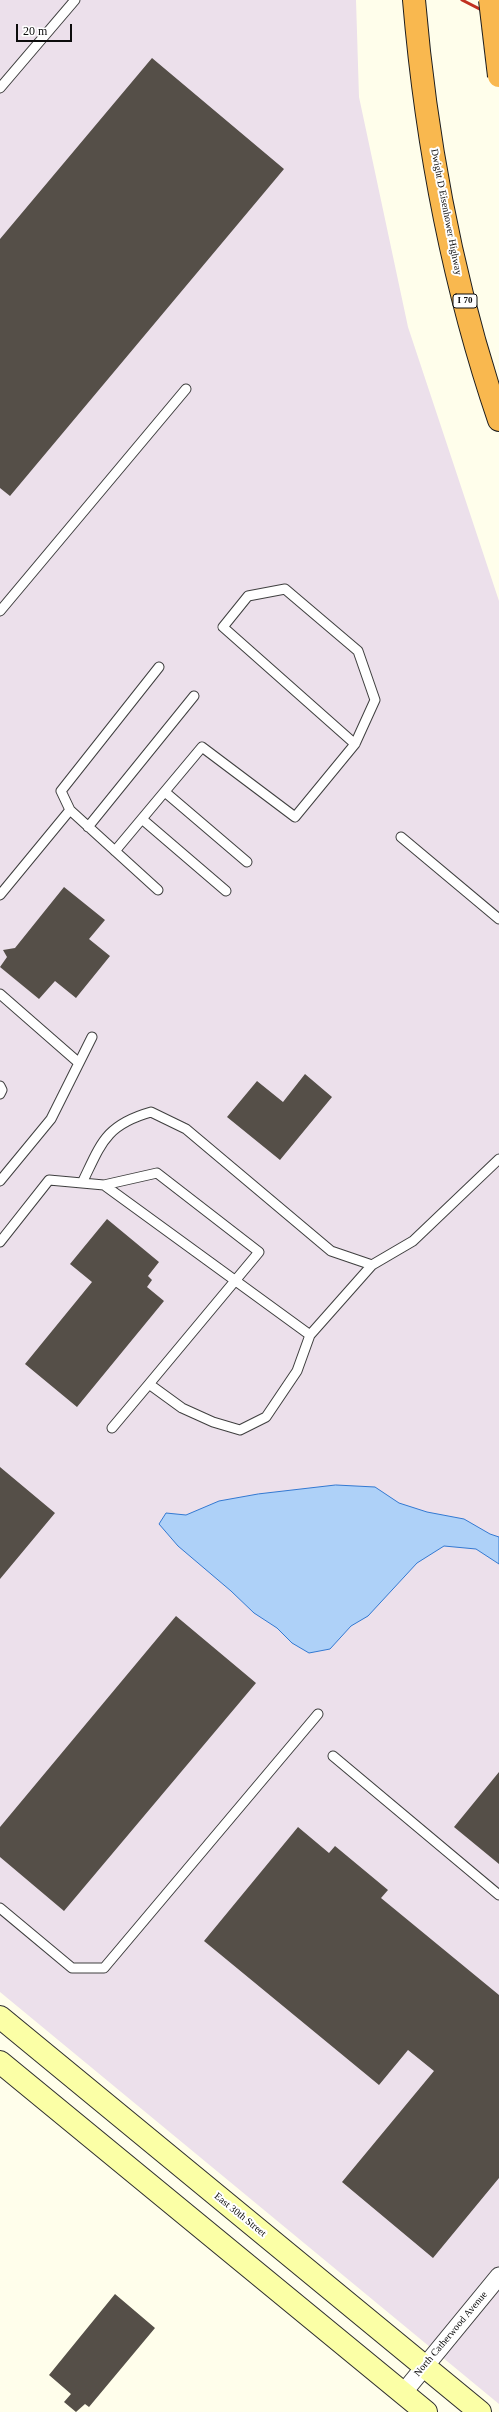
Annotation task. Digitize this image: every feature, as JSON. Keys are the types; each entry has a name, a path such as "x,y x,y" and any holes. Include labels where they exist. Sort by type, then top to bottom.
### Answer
{"highway":[{"name":"Dwight D Eisenhower Highway","path":"414,0 426,107 439,180 462,291 499,420"},
{"path":"490,0 499,76"}],"main road":[{"name":"East 30th Street","path":"0,2018 480,2412"},
{"path":"0,2062 426,2412"}],"street":[{"name":"North Catherwood Avenue","path":"403,2393 499,2276"}],"lane":[{"path":"0,88 75,0"},
{"path":"0,611 186,388"},
{"path":"115,851 202,747 295,817 355,744 375,700 358,651 285,589 248,596 223,627 355,744"},
{"path":"158,890 70,810 61,791 159,667"},
{"path":"88,827 194,696"},
{"path":"165,792 247,862"},
{"path":"0,895 70,810"},
{"path":"142,819 226,891"},
{"path":"401,837 499,919"},
{"path":"0,994 79,1063"},
{"path":"0,1181 51,1119 92,1037"},
{"path":"0,1086 2,1090 0,1094"},
{"path":"82,1183 103,1139 128,1118 151,1112 186,1129 331,1252 372,1265"},
{"path":"149,1384 182,1408 213,1422 240,1430 266,1417 298,1371 310,1335 372,1265 413,1241 499,1159"},
{"path":"0,1242 50,1180 104,1185 157,1173 259,1252 112,1428"},
{"path":"104,1185 310,1335"},
{"path":"0,1908 72,1968 104,1968 318,1714"},
{"path":"333,1756 499,1895"}],"shaded area":[{"path":"0,0 356,0 359,97 408,327 499,601 499,2404 0,1992"}],"water":[{"path":"336,1485 375,1487 399,1503 427,1512 464,1519 490,1534 499,1537 499,1564 476,1549 444,1546 417,1563 368,1616 351,1626 330,1649 309,1653 292,1643 277,1628 254,1613 231,1591 178,1546 159,1524 166,1513 186,1515 219,1501 258,1494"}],"building":[{"path":"152,58 284,169 10,496 0,488 0,239"},
{"path":"64,887 105,920 89,939 110,956 76,998 55,981 39,999 0,967 7,957 3,950 15,948"},
{"path":"305,1074 332,1097 280,1160 227,1117 257,1081 283,1102"},
{"path":"107,1219 159,1262 148,1276 152,1280 147,1287 164,1301 77,1407 25,1364 92,1282 70,1264"},
{"path":"0,1467 55,1513 0,1579"},
{"path":"176,1616 256,1683 64,1911 0,1857 0,1827"},
{"path":"499,1772 499,1864 454,1827"},
{"path":"298,1827 329,1853 335,1846 388,1890 381,1898 499,1995 499,2178 433,2258 342,2182 434,2071 408,2050 379,2085 204,1941"},
{"path":"115,2294 155,2328 89,2407 85,2404 76,2412 64,2402 71,2394 49,2375"}],"railway":[{"path":"462,0 499,19"}]}
